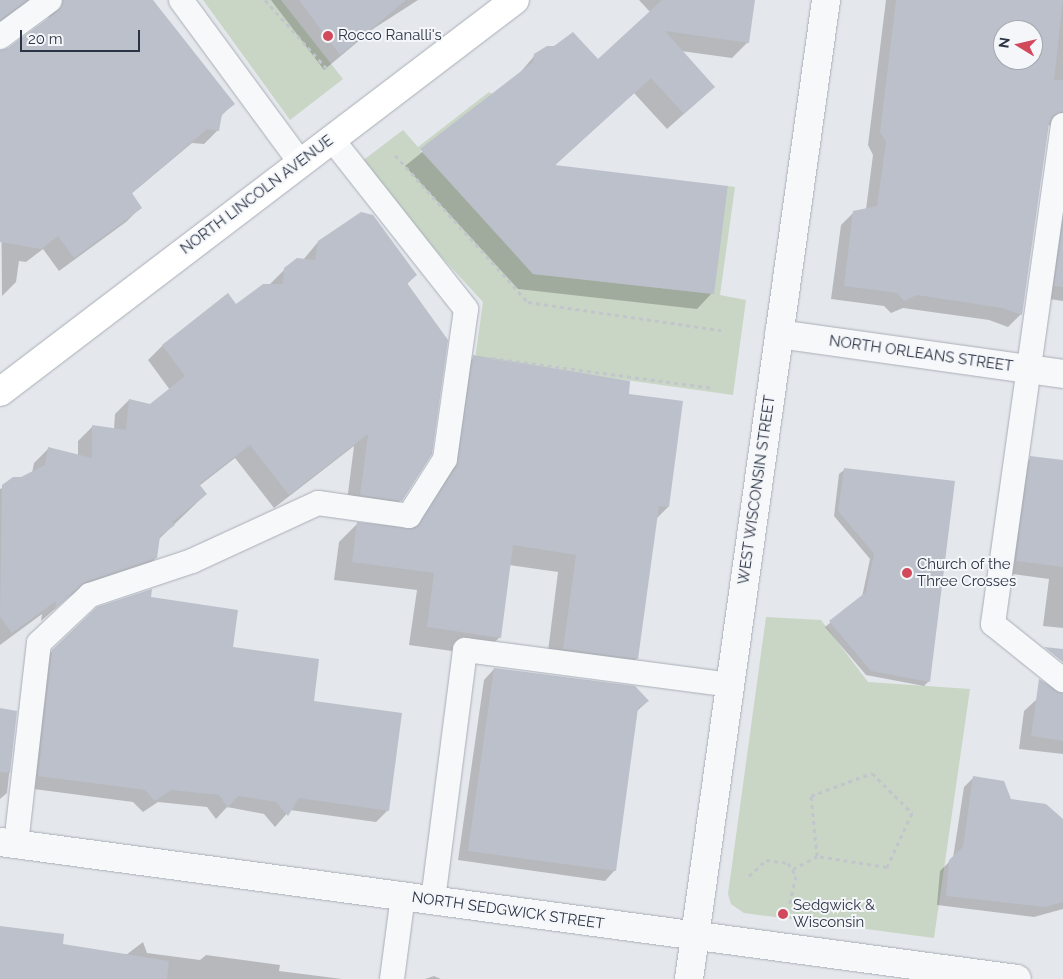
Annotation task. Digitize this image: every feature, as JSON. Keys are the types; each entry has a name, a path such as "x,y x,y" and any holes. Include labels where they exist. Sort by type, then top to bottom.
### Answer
{"main road":[{"name":"NORTH LINCOLN AVENUE","path":"0,392 331,138 515,0"}],"street":[{"name":"WEST WISCONSIN STREET","path":"689,979 826,0"},
{"name":"NORTH ORLEANS STREET","path":"779,334 1063,374"},
{"name":"NORTH SEDGWICK STREET","path":"8,843 1017,979"}],"lane":[{"path":"0,37 50,0"},
{"path":"181,0 300,162"},
{"path":"1063,126 994,624 1063,680"},
{"path":"8,843 39,643 90,594 192,561 318,503 409,516 445,459 466,309 331,138"},
{"path":"433,900 465,650 730,685"},
{"path":"392,979 403,896"}],"path":[{"path":"265,0 328,70"},
{"path":"395,155 528,302 721,330"},
{"path":"460,353 713,388"},
{"path":"793,869 817,856 887,867 912,813 872,773 811,796 817,856"},
{"path":"749,876 760,864 774,858 788,863 793,869 796,884 790,903"}],"green space":[{"path":"203,0 281,0 343,79 290,120"},
{"path":"489,92 492,94 420,150 533,274 713,294 728,186 735,187 720,295 746,300 733,395 475,359 483,302 357,165 403,130 418,147"},
{"path":"766,617 821,620 868,682 970,689 934,938 744,913 731,904 728,894"}],"building":[{"path":"0,0 27,0 0,20"},
{"path":"63,0 153,0 235,104 222,114 219,131 207,129 132,193 142,208 74,258 58,236 41,249 0,242 0,50 8,48 58,11"},
{"path":"299,0 406,0 340,55"},
{"path":"662,0 755,0 749,43 665,31 715,87 684,114 651,78 555,165 728,186 714,294 533,274 420,149 533,62 534,54 547,46 554,46 573,32 598,59"},
{"path":"896,0 1063,0 1054,80 1063,80 1063,112 1053,116 1049,123 1022,315 1002,308 917,295 904,301 897,293 844,286 853,211 877,206 886,142 880,132"},
{"path":"361,212 373,215 417,275 407,283 448,340 432,454 402,501 360,495 368,434 289,495 250,445 199,484 207,494 172,522 175,525 160,536 157,558 85,582 55,609 56,601 12,633 0,617 2,485 13,477 21,477 45,465 48,447 92,458 92,425 126,430 129,399 150,404 185,376 162,345 228,293 236,304 263,284 283,284 284,268 297,258 315,260 318,241"},
{"path":"1063,224 1063,287 1054,286"},
{"path":"473,355 630,381 629,394 683,401 669,507 659,506 638,659 563,649 576,555 513,545 501,638 427,627 434,573 352,562 357,522 415,528 457,466"},
{"path":"1030,456 1063,460 1063,567 1016,561"},
{"name":"Church of the Three Crosses","path":"844,468 955,481 930,682 871,671 829,621 866,592 874,554 838,511"},
{"path":"152,589 151,597 238,610 233,647 319,659 314,701 402,713 389,811 299,798 288,816 276,802 258,799 238,796 228,808 219,795 171,790 155,801 145,790 38,776 52,650 97,607"},
{"path":"1044,647 1063,649 1063,662"},
{"path":"494,668 635,686 649,701 638,708 616,871 468,851"},
{"path":"1039,679 1063,693 1063,741 1031,736"},
{"path":"0,708 17,711 10,773 0,772"},
{"path":"973,776 1004,781 1011,799 1046,804 1063,819 1063,902 1045,907 946,896 949,860 963,847"},
{"path":"0,926 64,934 63,944 169,961 167,979 0,979"}],"place":[{"name":"Rocco Ranalli's","path":"328,36"},
{"name":"Church of the Three Crosses","path":"907,573"},
{"name":"Sedgwick & Wisconsin","path":"783,914"}]}
